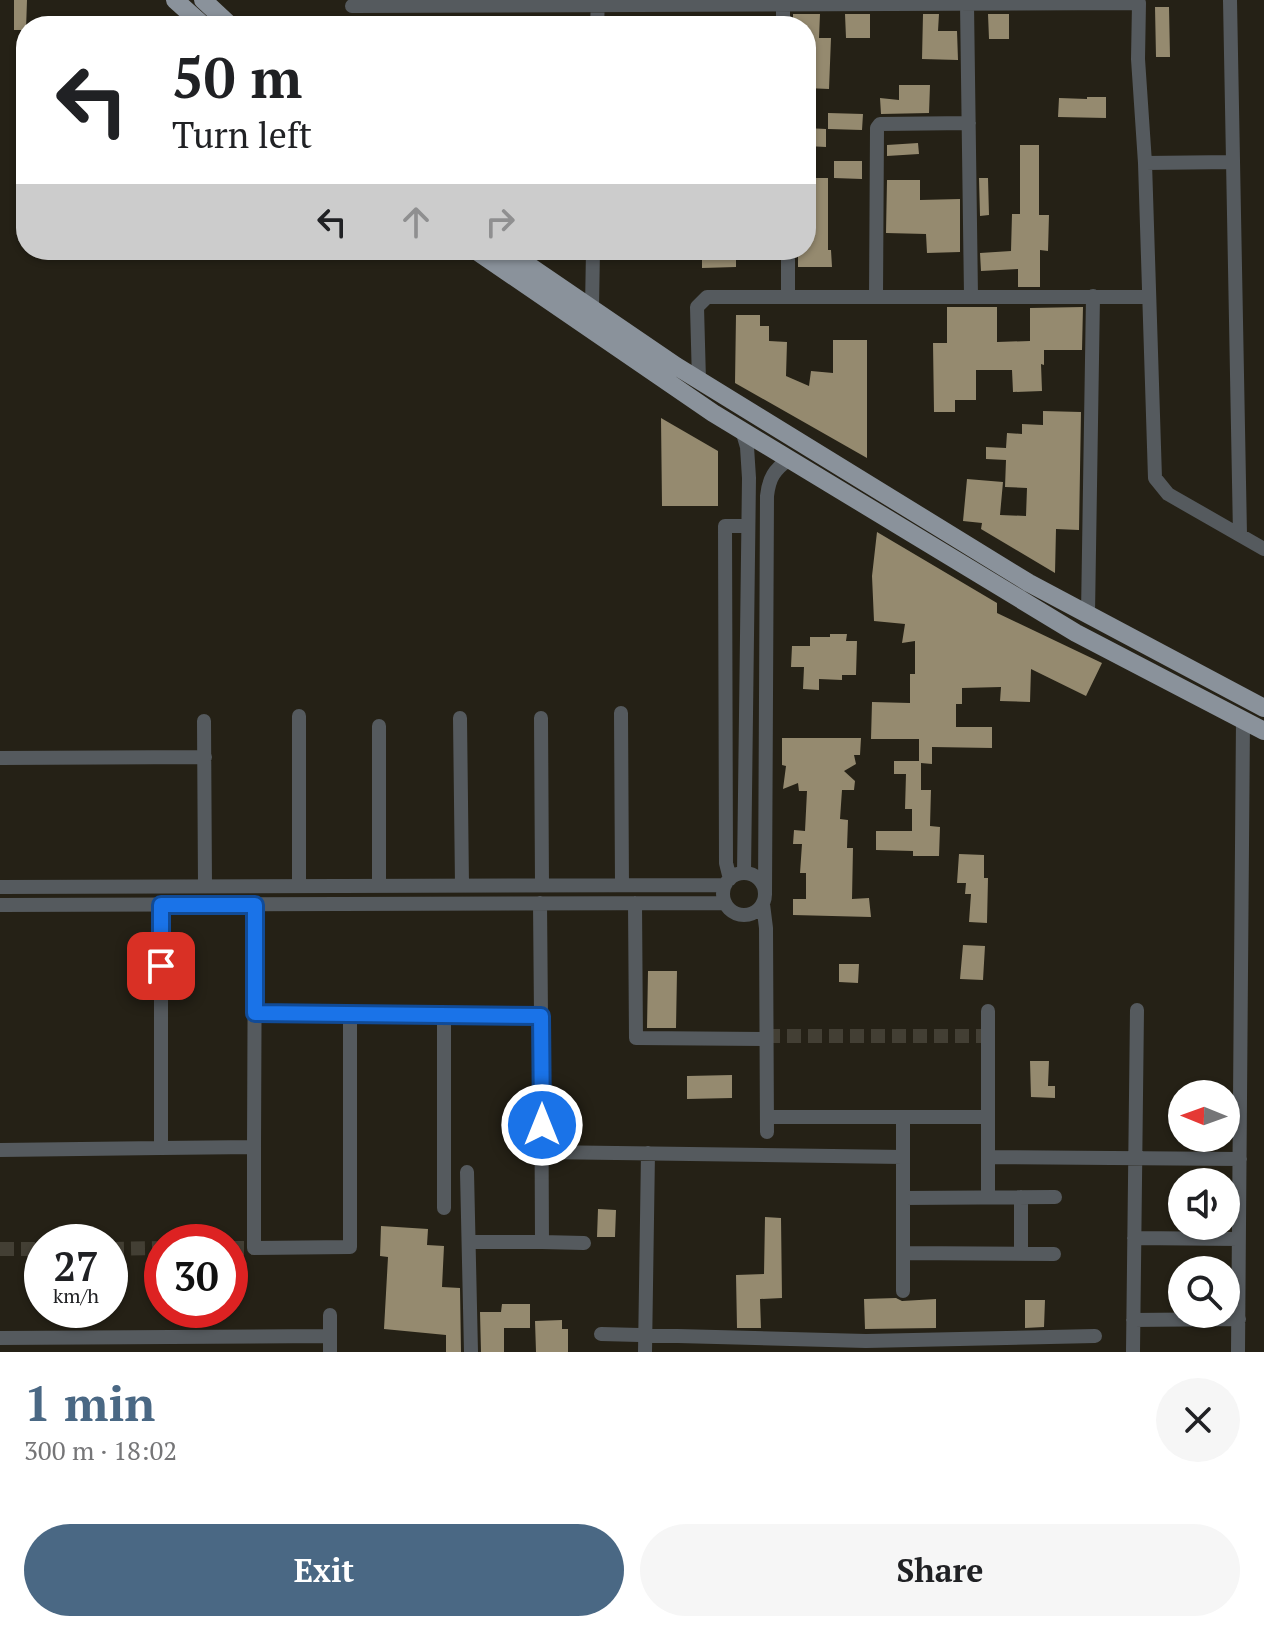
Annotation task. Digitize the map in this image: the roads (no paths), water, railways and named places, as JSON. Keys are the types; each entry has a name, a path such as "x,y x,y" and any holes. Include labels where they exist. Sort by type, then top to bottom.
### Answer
{"main road":[{"path":"175,0 193,16"},
{"path":"203,0 220,16"},
{"path":"496,260 592,308 699,381 1029,583 1264,708"},
{"path":"514,260 524,273 742,430 1076,633 1264,731"},
{"path":"855,499 858,476"}],"street":[{"path":"1230,0 1240,535"},
{"path":"352,6 598,2 1139,3 1139,77 1145,163 1155,478 1168,494 1264,549"},
{"path":"783,4 783,16"},
{"path":"967,4 971,296"},
{"path":"876,297 877,128 880,124 969,123"},
{"path":"1145,163 1233,162"},
{"path":"592,308 593,260"},
{"path":"788,260 788,297"},
{"path":"1088,614 1093,296"},
{"path":"699,381 697,307 707,297 1149,297"},
{"path":"0,887 622,885 733,879 759,879 764,900 757,912 748,915 730,911 723,891 733,879 747,526 748,458 742,430"},
{"path":"789,459 776,468 769,480 767,496 764,900 767,1125 903,1117 988,1117"},
{"path":"733,879 726,863 725,526 747,526"},
{"path":"621,713 622,885"},
{"path":"299,716 299,886"},
{"path":"460,718 462,885"},
{"path":"541,718 542,885"},
{"path":"1240,1168 1243,720"},
{"path":"204,721 205,886"},
{"path":"379,726 379,886"},
{"path":"0,758 205,757"},
{"path":"540,903 542,1242"},
{"path":"635,903 636,1038 766,1039"},
{"path":"0,905 725,903"},
{"path":"161,905 161,1148"},
{"path":"255,905 254,1248 356,1247 350,1014"},
{"path":"1133,1352 1137,1010"},
{"path":"988,1011 988,1197"},
{"path":"255,1013 541,1016"},
{"path":"444,1015 444,1208"},
{"path":"903,1117 903,1291"},
{"path":"0,1150 254,1147"},
{"path":"542,1152 903,1157"},
{"path":"645,1352 648,1153"},
{"path":"988,1157 1240,1159"},
{"path":"467,1172 471,1352"},
{"path":"1021,1197 1021,1253"},
{"path":"903,1198 1055,1197"},
{"path":"1134,1238 1168,1238"},
{"path":"474,1242 584,1243"},
{"path":"903,1253 1054,1254"},
{"path":"330,1315 330,1352"},
{"path":"1133,1320 1168,1320"},
{"path":"1238,1352 1239,1328"},
{"path":"601,1334 866,1346 1095,1336"},
{"path":"0,1338 330,1336"}],"tunnel":[{"path":"766,1036 988,1036"},
{"path":"128,1249 144,1248"},
{"path":"248,1248 254,1248"},
{"path":"0,1249 24,1249"}]}
